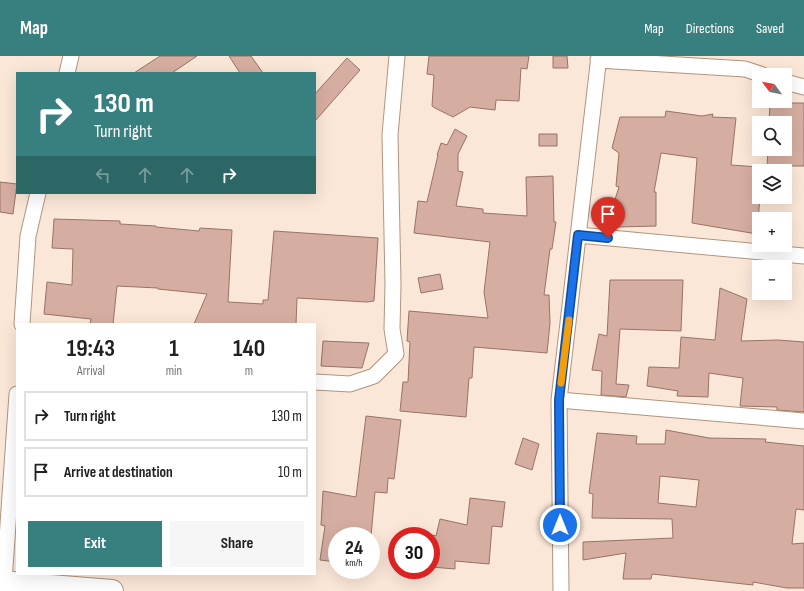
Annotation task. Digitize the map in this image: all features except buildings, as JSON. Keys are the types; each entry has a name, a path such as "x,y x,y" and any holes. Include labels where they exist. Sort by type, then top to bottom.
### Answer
{"highway":[{"path":"2,582 112,591"}],"street":[{"path":"67,72 71,56"},
{"path":"316,382 350,384 374,376 396,354 392,329 393,284 390,136 397,56"},
{"path":"561,591 559,400 598,58 744,69 752,72"},
{"path":"792,84 804,87"},
{"path":"22,323 28,236 38,194"},
{"path":"578,235 804,256"},
{"path":"559,400 804,421"},
{"path":"2,582 16,407"}],"slow traffic":[{"path":"561,383 569,320"}],"route":[{"path":"560,525 559,400 578,235 608,238"}]}
